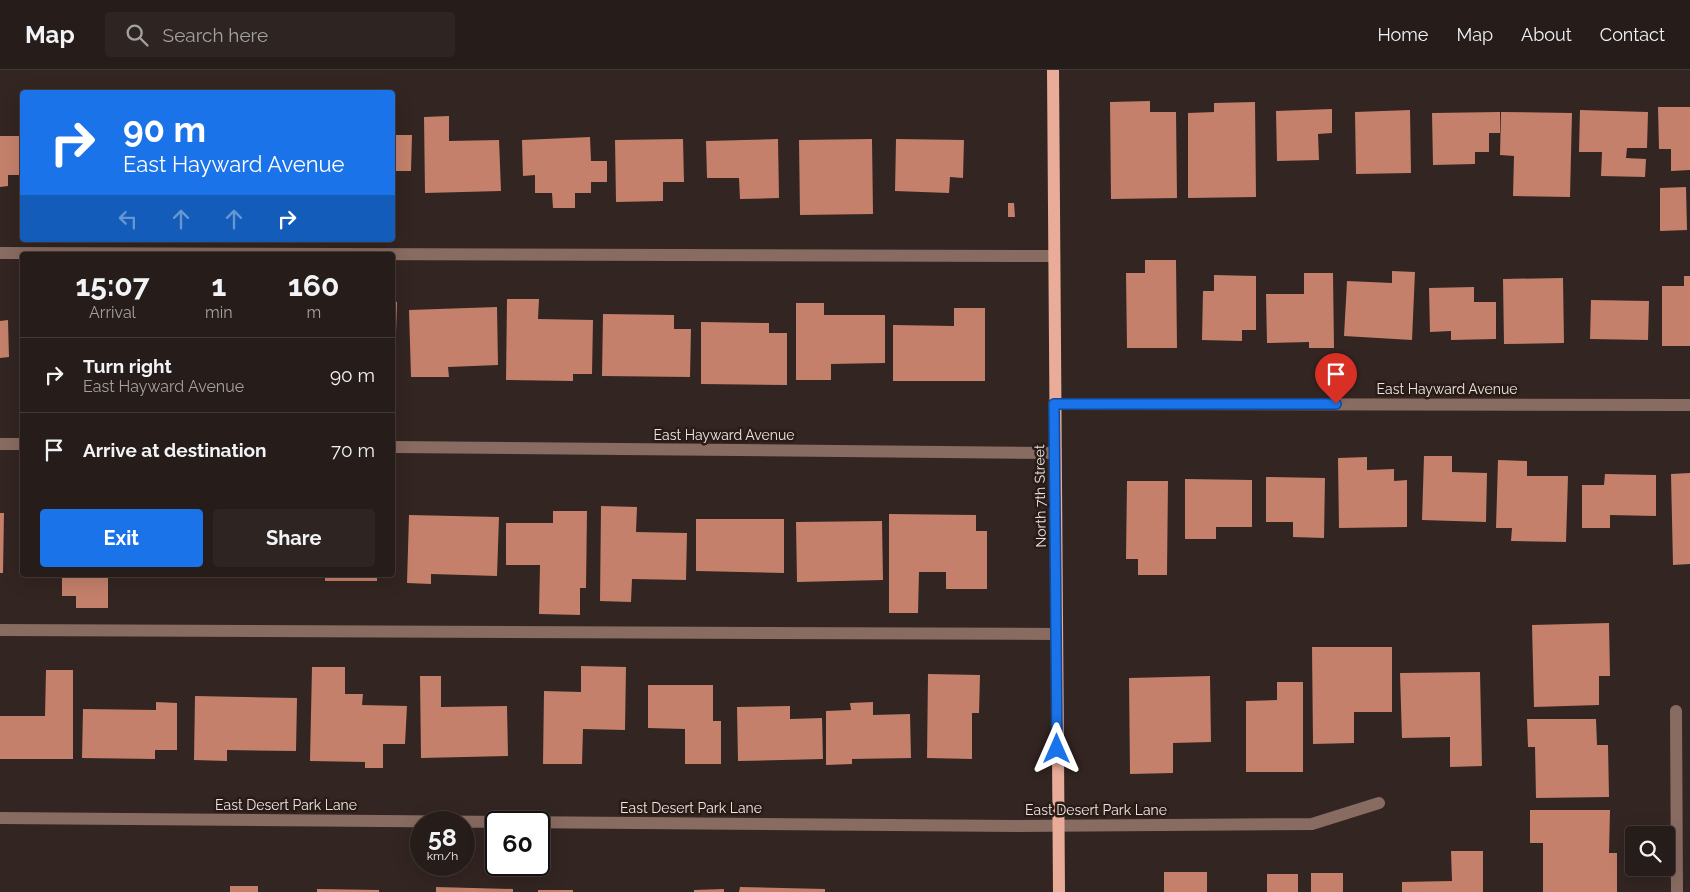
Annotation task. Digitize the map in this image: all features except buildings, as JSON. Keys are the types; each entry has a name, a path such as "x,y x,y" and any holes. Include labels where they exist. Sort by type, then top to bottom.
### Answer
{"main road":[{"name":"North 7th Street","path":"1053,70 1059,892"}],"street":[{"path":"0,252 20,252"},
{"path":"395,254 1053,256"},
{"name":"East Hayward Avenue","path":"1054,404 1690,405"},
{"path":"0,444 20,444"},
{"name":"East Hayward Avenue","path":"395,447 1055,453"},
{"path":"0,630 1056,634"},
{"path":"1676,711 1677,892"},
{"name":"East Desert Park Lane","path":"0,818 1058,826 1312,824 1378,803"}],"route":[{"path":"1057,749 1054,404 1336,404"}]}
